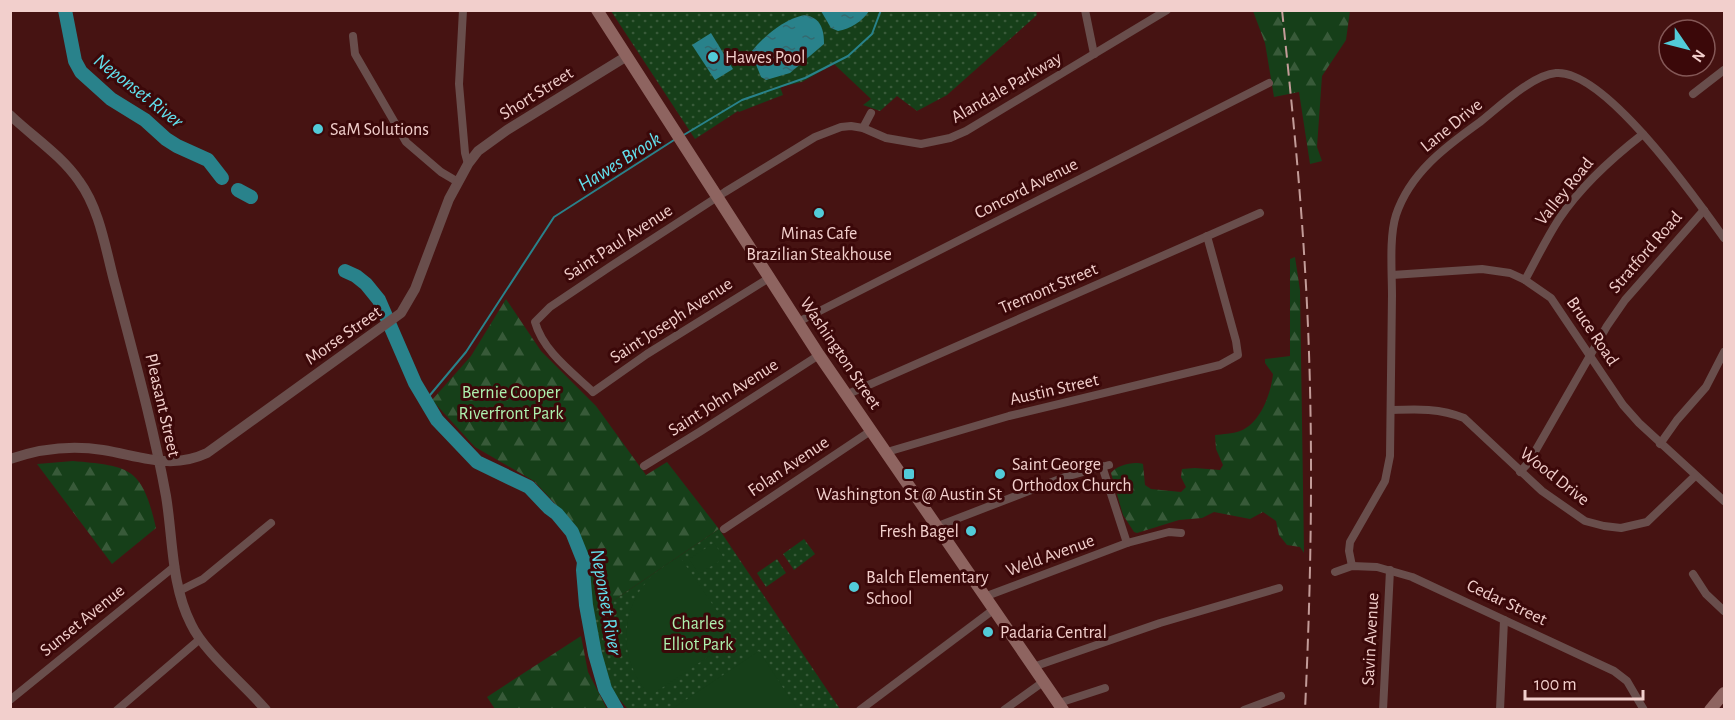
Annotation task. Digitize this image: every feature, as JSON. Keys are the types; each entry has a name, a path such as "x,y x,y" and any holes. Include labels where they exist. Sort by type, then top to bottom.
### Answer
{"main road":[{"name":"Washington Street","path":"597,10 819,355 1061,706"},
{"path":"1710,710 1725,693"}],"street":[{"path":"1085,10 1094,54"},
{"name":"Alandale Parkway","path":"717,197 815,137 841,127 863,128 886,138 921,144 950,138 1167,10"},
{"path":"462,12 459,84 468,164"},
{"path":"352,36 355,54 406,142 441,172 458,182"},
{"name":"Short Street","path":"468,164 490,141 627,56"},
{"name":"Lane Drive","path":"1352,566 1350,542 1385,481 1390,456 1395,217 1405,194 1440,151 1527,86 1545,76 1557,73 1582,80 1600,91 1643,134 1725,238"},
{"path":"1694,94 1724,73"},
{"name":"Concord Avenue","path":"798,322 1269,83"},
{"path":"863,128 871,113"},
{"name":"Pleasant Street","path":"10,114 59,157 74,174 80,181 97,215 145,396 172,530 175,566 185,612 200,639 266,710"},
{"name":"Valley Road","path":"1525,280 1547,238 1570,203 1617,155 1643,134"},
{"name":"Morse Street","path":"10,459 44,450 88,448 159,461 186,462 207,453 401,313 415,289 458,182 468,164"},
{"name":"Saint Paul Avenue","path":"593,392 544,344 535,322 539,316 594,278 717,197"},
{"name":"Stratford Road","path":"1520,472 1529,462 1590,355 1625,300 1704,210"},
{"name":"Tremont Street","path":"848,394 1260,213"},
{"name":"Austin Street","path":"887,452 1009,416 1230,361 1238,355 1236,341 1208,236"},
{"name":"Bruce Road","path":"1392,275 1482,269 1510,273 1525,280 1551,298 1623,405 1660,444 1725,501"},
{"name":"Saint Joseph Avenue","path":"593,392 647,354 769,278"},
{"path":"1660,444 1677,420 1706,387 1725,352"},
{"name":"Saint John Avenue","path":"644,466 819,355"},
{"name":"Wood Drive","path":"1391,410 1436,410 1450,412 1464,418 1520,472 1585,521 1620,528 1647,522 1695,476"},
{"name":"Folan Avenue","path":"724,530 872,430"},
{"path":"938,526 1065,477 1105,465 1127,543"},
{"path":"179,591 203,579 271,523"},
{"name":"Weld Avenue","path":"984,597 1127,543 1169,531 1181,533"},
{"name":"Sunset Avenue","path":"10,700 175,566"},
{"name":"Cedar Street","path":"1335,572 1352,566 1377,567 1444,591 1614,671 1627,681 1644,710"},
{"name":"Savin Avenue","path":"1383,710 1390,570"},
{"path":"1694,574 1706,594 1725,611"},
{"path":"1033,667 1160,623 1280,588"},
{"path":"860,710 993,610"},
{"path":"1500,710 1503,620"},
{"path":"117,710 200,639"},
{"path":"1004,710 1043,682"},
{"path":"1061,706 1105,688"},
{"path":"1244,710 1281,696"}],"green space":[{"path":"1036,10 1037,15 947,95 917,111 897,96 880,111 863,105 871,99 834,64 802,82 780,87 783,95 738,111 695,139 611,11"},
{"path":"1253,11 1350,11 1346,40 1322,76 1317,147 1322,161 1310,164 1299,92 1274,97 1265,43"},
{"path":"1295,257 1300,290 1304,553 1300,547 1287,545 1279,535 1276,521 1263,512 1250,519 1214,512 1202,518 1179,520 1134,532 1123,515 1111,473 1126,464 1143,464 1145,485 1151,489 1181,492 1186,487 1181,477 1182,469 1220,470 1223,465 1216,449 1215,435 1240,431 1253,422 1267,399 1272,382 1273,374 1265,363 1265,359 1290,356 1290,259"},
{"name":"Bernie Cooper Riverfront Park","path":"506,299 541,351 596,406 646,475 667,462 719,529 592,615 589,558 576,526 534,481 475,447 432,400 471,356"},
{"path":"73,461 108,465 131,474 139,482 151,508 156,528 112,564 37,464"},
{"name":"Charles Elliot Park","path":"719,529 840,709 628,709 609,688 592,615"},
{"path":"804,539 815,554 794,570 783,554"},
{"path":"714,543 724,558 699,574 689,559"},
{"path":"680,557 730,630 727,644 650,696 637,677 629,658 626,638 628,618 635,600 646,583 661,568"},
{"path":"777,559 786,573 766,587 757,573"},
{"path":"581,636 588,672 607,709 495,709 487,697"},
{"path":"759,651 797,709 672,709"}],"water":[{"path":"821,11 869,11 856,24 838,31 831,28"},
{"path":"804,15 818,21 824,44 790,73 766,80 761,77 751,52 775,29 789,20"},
{"name":"Hawes Pool","path":"711,33 733,69 715,80 692,45"}],"waterway":[{"name":"Neponset River","path":"65,10 75,61 81,72 111,99 145,120 166,139 208,160 222,178"},
{"name":"Hawes Brook","path":"682,136 742,100 805,78 848,56 872,34 881,10"},
{"name":"Hawes Brook","path":"425,401 466,352 554,217 674,140"},
{"name":"Neponset River","path":"238,190 251,197"},
{"name":"Neponset River","path":"345,271 366,284 379,300 415,383 437,420 477,462 529,487 572,532 584,562 586,605 595,654 605,689 617,710"}],"railway":[{"path":"1282,10 1301,204 1310,379 1310,544 1305,710"}],"place":[{"name":"Hawes Pool","path":"713,57"},
{"name":"SaM Solutions","path":"318,129"},
{"name":"Minas Cafe Brazilian Steakhouse","path":"819,213"},
{"name":"Washington St @ Austin St","path":"909,474"},
{"name":"Saint George Orthodox Church","path":"1000,474"},
{"name":"Fresh Bagel","path":"971,531"},
{"name":"Balch Elementary School","path":"854,587"},
{"name":"Padaria Central","path":"988,632"}]}
